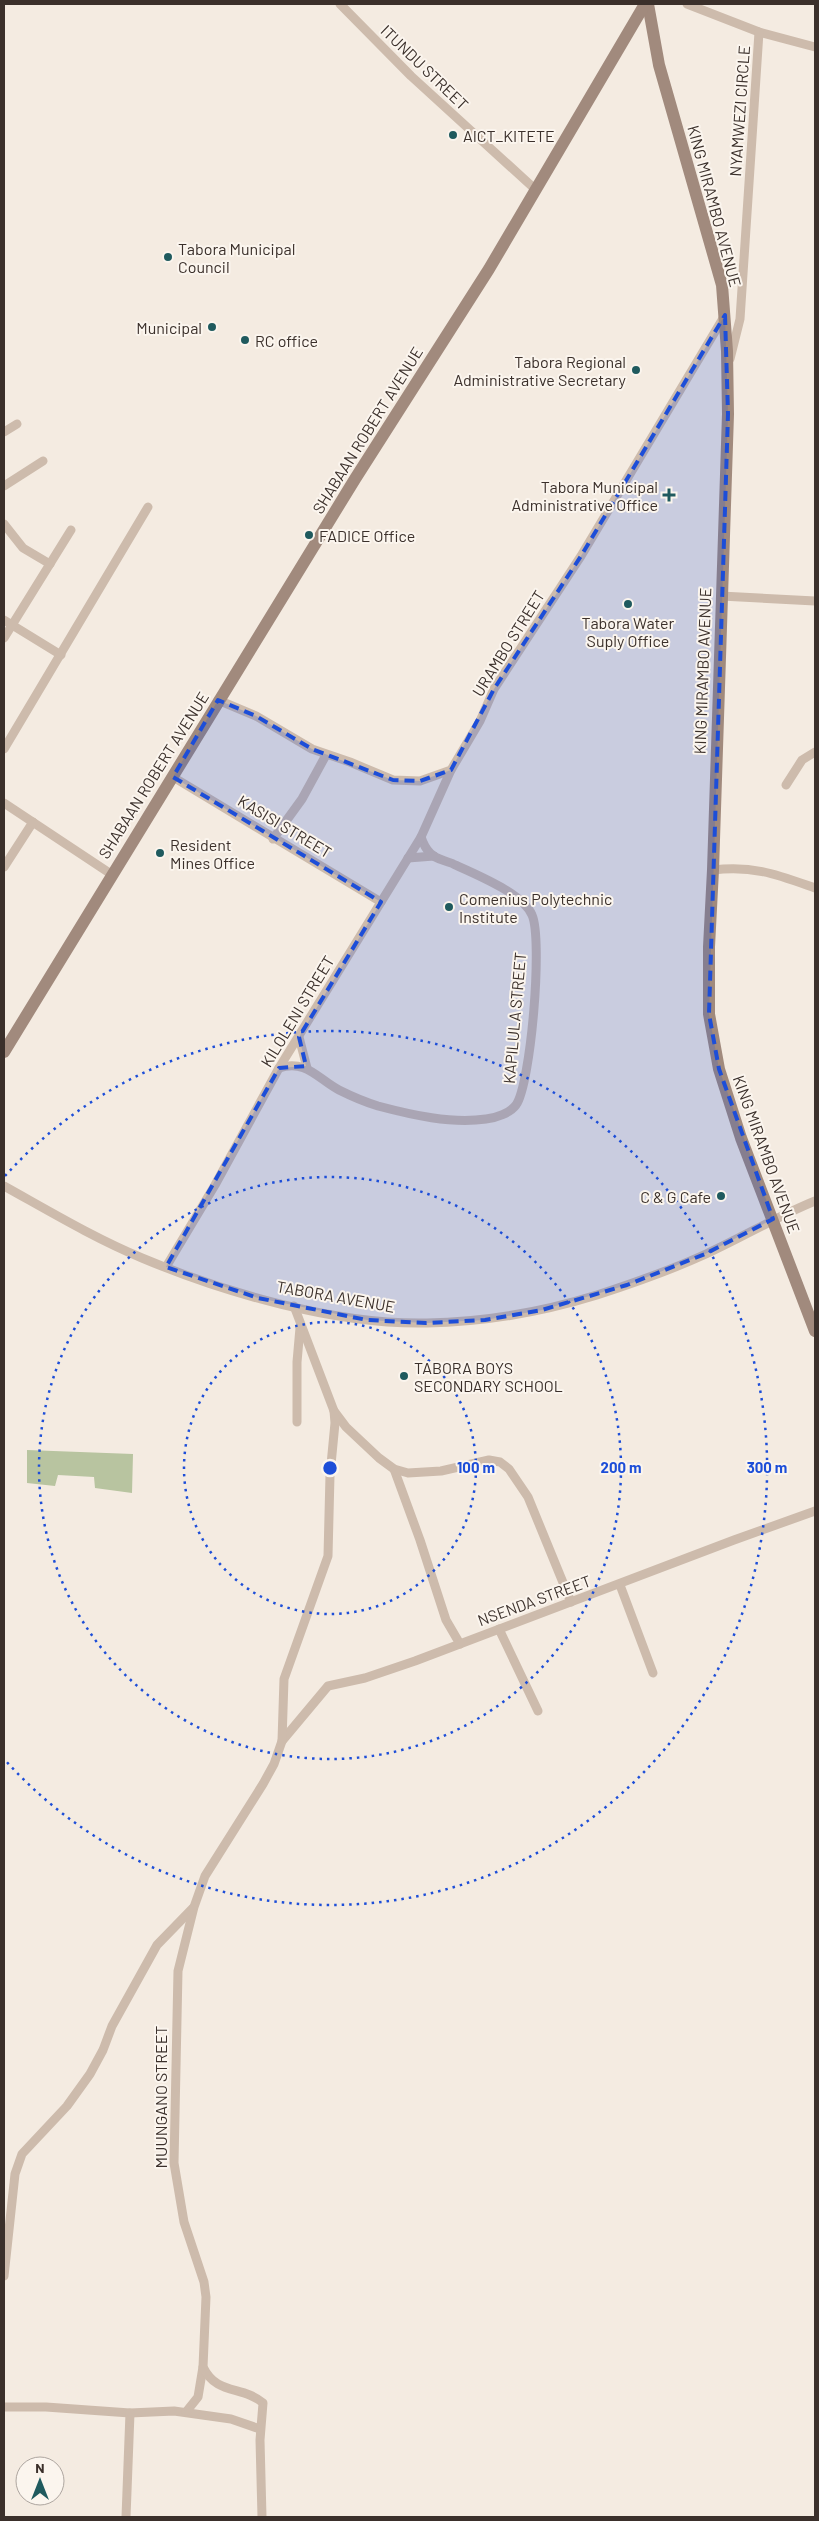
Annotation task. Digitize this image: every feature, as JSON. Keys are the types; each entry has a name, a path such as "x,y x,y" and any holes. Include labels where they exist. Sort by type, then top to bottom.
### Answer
{"main road":[{"name":"SHABAAN ROBERT AVENUE","path":"4,1052 111,874 173,777 218,700 536,190 646,4"},
{"name":"KING MIRAMBO AVENUE","path":"646,4 659,65 722,284 725,315 728,369 714,870 709,962 712,1034 719,1069 741,1138 815,1331"}],"street":[{"name":"ITUNDU STREET","path":"340,4 417,82 536,190"},
{"name":"NYAMWEZI CIRCLE","path":"687,4 759,32 815,47"},
{"name":"NYAMWEZI CIRCLE","path":"728,369 740,319 759,32"},
{"name":"URAMBO STREET","path":"451,770 480,721 494,689 581,556 638,456 725,315"},
{"path":"4,432 18,424"},
{"path":"4,486 43,461"},
{"path":"4,749 148,507"},
{"path":"4,524 23,548 50,564"},
{"path":"4,638 71,530"},
{"path":"721,596 815,601"},
{"path":"4,620 61,655"},
{"path":"218,700 256,716 312,749 399,781 420,781 451,770"},
{"path":"786,785 802,760 815,752"},
{"path":"273,839 302,799 326,755"},
{"name":"KILOLENI STREET","path":"166,1267 215,1185 279,1068 421,837 451,770"},
{"name":"KASISI STREET","path":"173,777 273,839 381,902"},
{"path":"4,803 111,874"},
{"path":"4,867 33,822"},
{"path":"421,837 434,856"},
{"name":"KAPILULA STREET","path":"307,1068 330,1085 377,1105 419,1116 442,1119 486,1119 504,1114 515,1106 522,1093 526,1078 532,1027 536,950 533,916 527,905 516,897 467,870 434,856 408,858"},
{"path":"714,870 737,867 760,870 815,888"},
{"path":"279,1068 288,1065 307,1068 299,1037"},
{"name":"TABORA AVENUE","path":"4,1186 94,1236 166,1267 258,1298 367,1320 426,1324 516,1315 573,1302 662,1272 705,1254 773,1219 815,1201"},
{"name":"MUUNGANO STREET","path":"294,1306 334,1411 358,1439 394,1469 422,1474 489,1460 500,1462 509,1469 528,1497 571,1602"},
{"path":"297,1422 297,1362 301,1326"},
{"name":"MUUNGANO STREET","path":"186,2412 198,2397 203,2367 206,2297 204,2282 184,2222 174,2163 176,1983 182,1949 194,1907 210,1868 263,1784 274,1764 282,1741 284,1679 328,1556 334,1411"},
{"path":"394,1469 446,1620 460,1644"},
{"name":"NSENDA STREET","path":"282,1741 328,1686 365,1678 460,1644 815,1511"},
{"path":"620,1585 653,1673"},
{"path":"499,1629 538,1712"},
{"name":"MUUNGANO STREET","path":"4,2276 15,2174 19,2160 67,2106 90,2074 112,2026 157,1945 194,1907"},
{"path":"203,2367 215,2383 253,2396 263,2402 260,2429 262,2517"},
{"path":"4,2407 46,2406 130,2413 186,2412 232,2419 260,2429"},
{"path":"126,2517 130,2413"}],"highlighted area":[{"path":"725,315 728,414 709,1014 719,1069 773,1219 705,1254 627,1285 542,1310 485,1320 426,1323 367,1320 258,1298 166,1267 279,1068 306,1066 299,1037 381,902 173,777 218,700 256,716 312,749 393,780 420,781 451,770 494,689 581,556"}],"green space":[{"path":"27,1450 133,1454 132,1493 95,1488 94,1477 58,1475 55,1486 27,1483"}],"place":[{"name":"AICT_KITETE","path":"453,135"},
{"name":"Tabora Municipal Council","path":"168,257"},
{"name":"Municipal","path":"212,327"},
{"name":"RC office","path":"245,340"},
{"name":"Tabora Regional Administrative Secretary","path":"636,370"},
{"name":"Tabora Municipal Administrative Office","path":"669,495"},
{"name":"FADICE Office","path":"309,535"},
{"name":"Tabora Water Suply Office","path":"628,604"},
{"name":"Resident Mines Office","path":"160,853"},
{"name":"Comenius Polytechnic Institute","path":"449,907"},
{"name":"C & G Cafe","path":"721,1196"},
{"name":"TABORA BOYS SECONDARY SCHOOL","path":"404,1376"}]}
